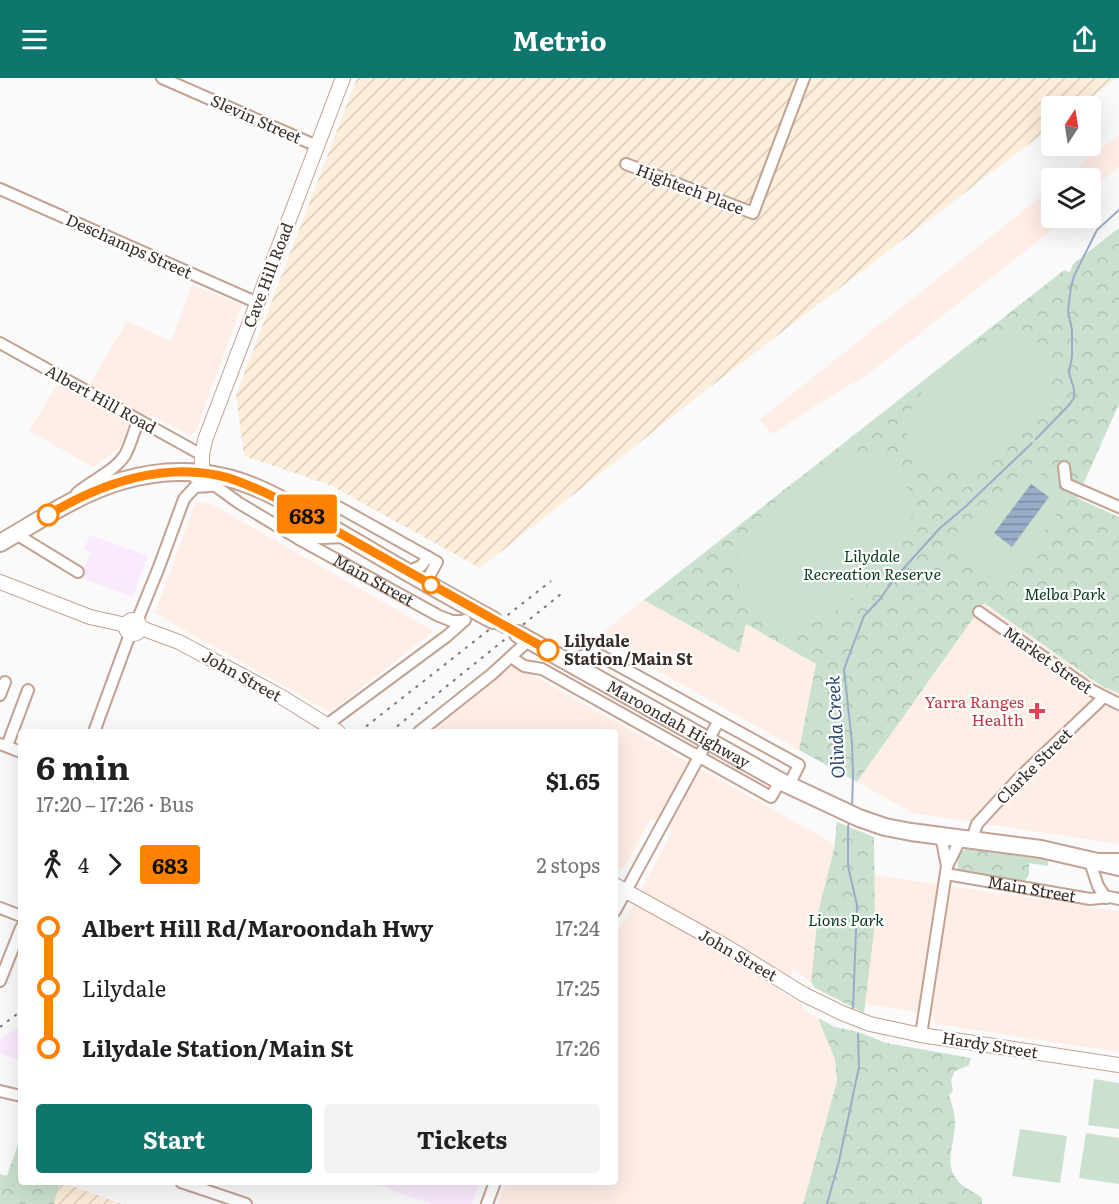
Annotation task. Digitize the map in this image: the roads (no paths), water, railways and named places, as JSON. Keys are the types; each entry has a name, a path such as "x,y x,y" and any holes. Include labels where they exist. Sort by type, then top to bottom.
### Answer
{"highway":[{"path":"0,543 63,506 124,480 160,473 180,472 213,483 227,478 243,483 297,509 493,620"},
{"name":"Maroondah Highway","path":"524,637 781,781 842,811 885,826 941,836"},
{"path":"941,836 1041,849 1119,867"}],"main road":[{"name":"Cave Hill Road","path":"213,483 202,454 210,428 344,78"},
{"name":"John Street","path":"0,582 90,617 133,627 180,642 280,696 324,727"},
{"name":"John Street","path":"620,888 727,947 803,994 862,1021"},
{"name":"Hardy Street","path":"862,1021 921,1035 1119,1065"}],"street":[{"name":"Hightech Place","path":"626,164 753,213 804,78"},
{"name":"Slevin Street","path":"168,79 317,146"},
{"name":"Deschamps Street","path":"0,189 258,303"},
{"name":"Albert Hill Road","path":"0,343 202,454"},
{"path":"63,506 122,458 130,445 138,420"},
{"path":"1064,467 1066,484 1119,507"},
{"path":"95,729 182,502 195,487 213,483"},
{"name":"Main Street","path":"213,483 299,539 439,616 453,621 463,621"},
{"path":"297,509 317,503 333,504 432,560"},
{"path":"16,534 78,572"},
{"path":"299,539 347,537"},
{"path":"407,572 432,560"},
{"path":"426,582 432,560"},
{"path":"324,727 477,612"},
{"name":"Market Street","path":"980,612 1104,698 1119,704"},
{"path":"423,729 511,657 524,637"},
{"path":"511,657 524,666 542,669 771,797 781,781 799,765 592,651 570,663"},
{"path":"0,695 5,682"},
{"path":"18,751 3,745 28,690"},
{"name":"Clarke Street","path":"946,870 977,824 1021,776 1104,698"},
{"path":"343,729 348,709"},
{"path":"620,888 700,757 718,722"},
{"name":"Clarke Street","path":"921,1035 946,870 941,836"},
{"path":"1106,898 1098,886 1089,859 1119,858"},
{"name":"Main Street","path":"946,870 1090,899 1119,898"},
{"path":"0,908 18,915"},
{"path":"0,981 18,936"},
{"path":"0,1092 18,1095"},
{"path":"190,1185 246,1204"},
{"path":"487,1204 494,1185"}],"water":[{"path":"1031,484 1049,497 1012,547 994,533"}],"waterway":[{"name":"Olinda Creek","path":"1036,439 1074,398 1069,373 1072,356 1072,330 1068,311 1071,287 1074,276 1097,230 1119,210"},
{"name":"Olinda Creek","path":"852,808 852,743 844,669 864,616 940,528 1032,443"},
{"name":"Olinda Creek","path":"849,820 848,866 857,905 853,1008"},
{"name":"Olinda Creek","path":"827,1204 839,1161 859,1067 858,1034"}],"tunnel":[{"path":"493,620 518,634"}],"railway":[{"path":"363,729 551,581"},
{"path":"394,729 561,594"},
{"path":"0,1027 18,1013"}],"place":[{"name":"Lilydale Station/Main St","path":"548,650"},
{"name":"Yarra Ranges Health","path":"1037,711"}],"park label":[{"name":"Lilydale Recreation Reserve","path":"872,565"},
{"name":"Melba Park","path":"1065,594"},
{"name":"Lions Park","path":"846,920"}]}
